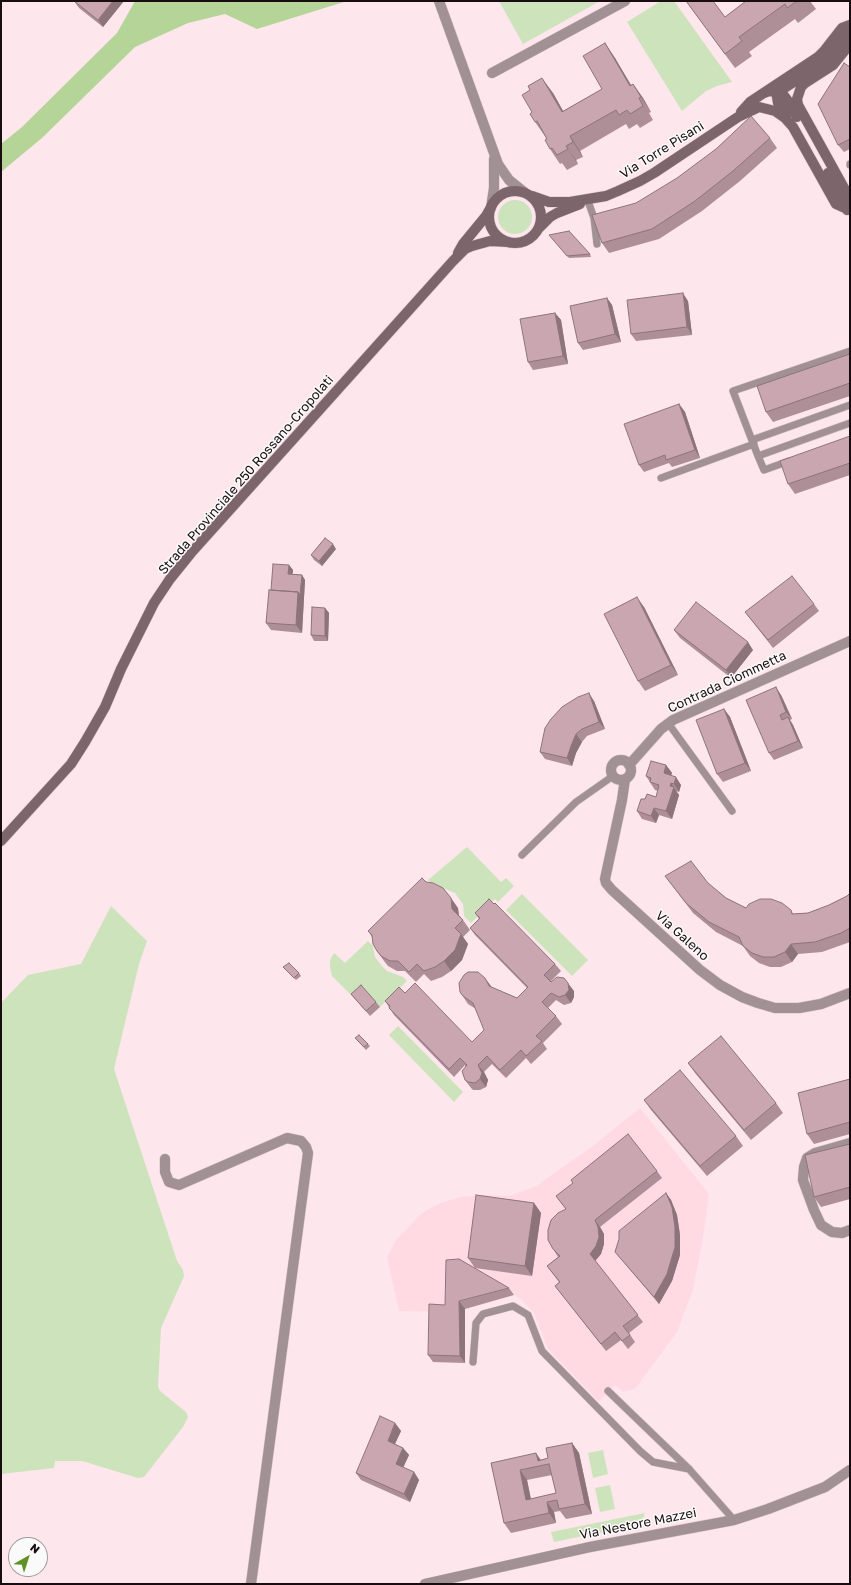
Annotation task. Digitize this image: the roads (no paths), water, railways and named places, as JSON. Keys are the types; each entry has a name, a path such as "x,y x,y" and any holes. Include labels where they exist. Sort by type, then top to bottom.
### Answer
{"main road":[{"name":"Via Torre Pisani","path":"592,199 618,191 640,181 740,116 805,83 833,65 846,49 848,29"},
{"name":"Via Torre Pisani","path":"740,116 750,102 818,57 848,29"},
{"name":"Via Torre Pisani","path":"780,96 825,62 846,49"},
{"path":"805,83 798,95 798,105 849,198 848,212"},
{"path":"764,93 769,91 780,96 848,212"},
{"path":"780,96 792,127"},
{"path":"756,107 775,111 785,118 799,136 836,204 848,212"},
{"path":"516,191 549,202 570,202 592,199 550,217 533,235 526,240 509,242 494,232 490,225 489,216 491,208 498,198 508,192 516,191"},
{"path":"528,194 537,203 541,211 539,228"},
{"name":"Strada Provinciale 250 Rossano-Cropolati","path":"453,261 463,244 491,208"},
{"name":"Strada Provinciale 250 Rossano-Cropolati","path":"1,841 71,764 104,707 154,603 191,553 453,261 472,246 490,241 509,242"}],"street":[{"path":"439,1 498,164 509,180 528,194"},
{"path":"492,74 625,1"},
{"path":"491,208 495,181 494,153"},
{"name":"Contrada Ciommetta","path":"629,765 661,729 673,720 850,641"},
{"path":"624,761 629,765 631,771 628,777 618,780 613,776 611,767 615,762 624,761"},
{"name":"Via Galeno","path":"625,779 605,878 606,883 612,890 700,970 720,985 742,997 776,1008 799,1008 821,1004 850,993"},
{"path":"165,1159 165,1172 169,1182 179,1185 287,1138 301,1141 308,1153 251,1584"},
{"path":"850,1143 815,1153 808,1158 804,1167 803,1180 821,1225 832,1232 842,1233 850,1230"},
{"name":"Via Nestore Mazzei","path":"424,1584 590,1547 734,1520 768,1509 825,1487 850,1470"}],"lane":[{"path":"592,199 597,244"},
{"path":"800,458 764,470 733,391 850,351"},
{"path":"661,478 850,406"},
{"path":"758,456 850,423"},
{"path":"668,723 732,811"},
{"path":"522,855 576,802 613,776"},
{"path":"472,1362 476,1323 482,1314 513,1306 528,1315 542,1351 640,1451 653,1462 689,1469"},
{"path":"608,1392 689,1469 734,1520"}]}
